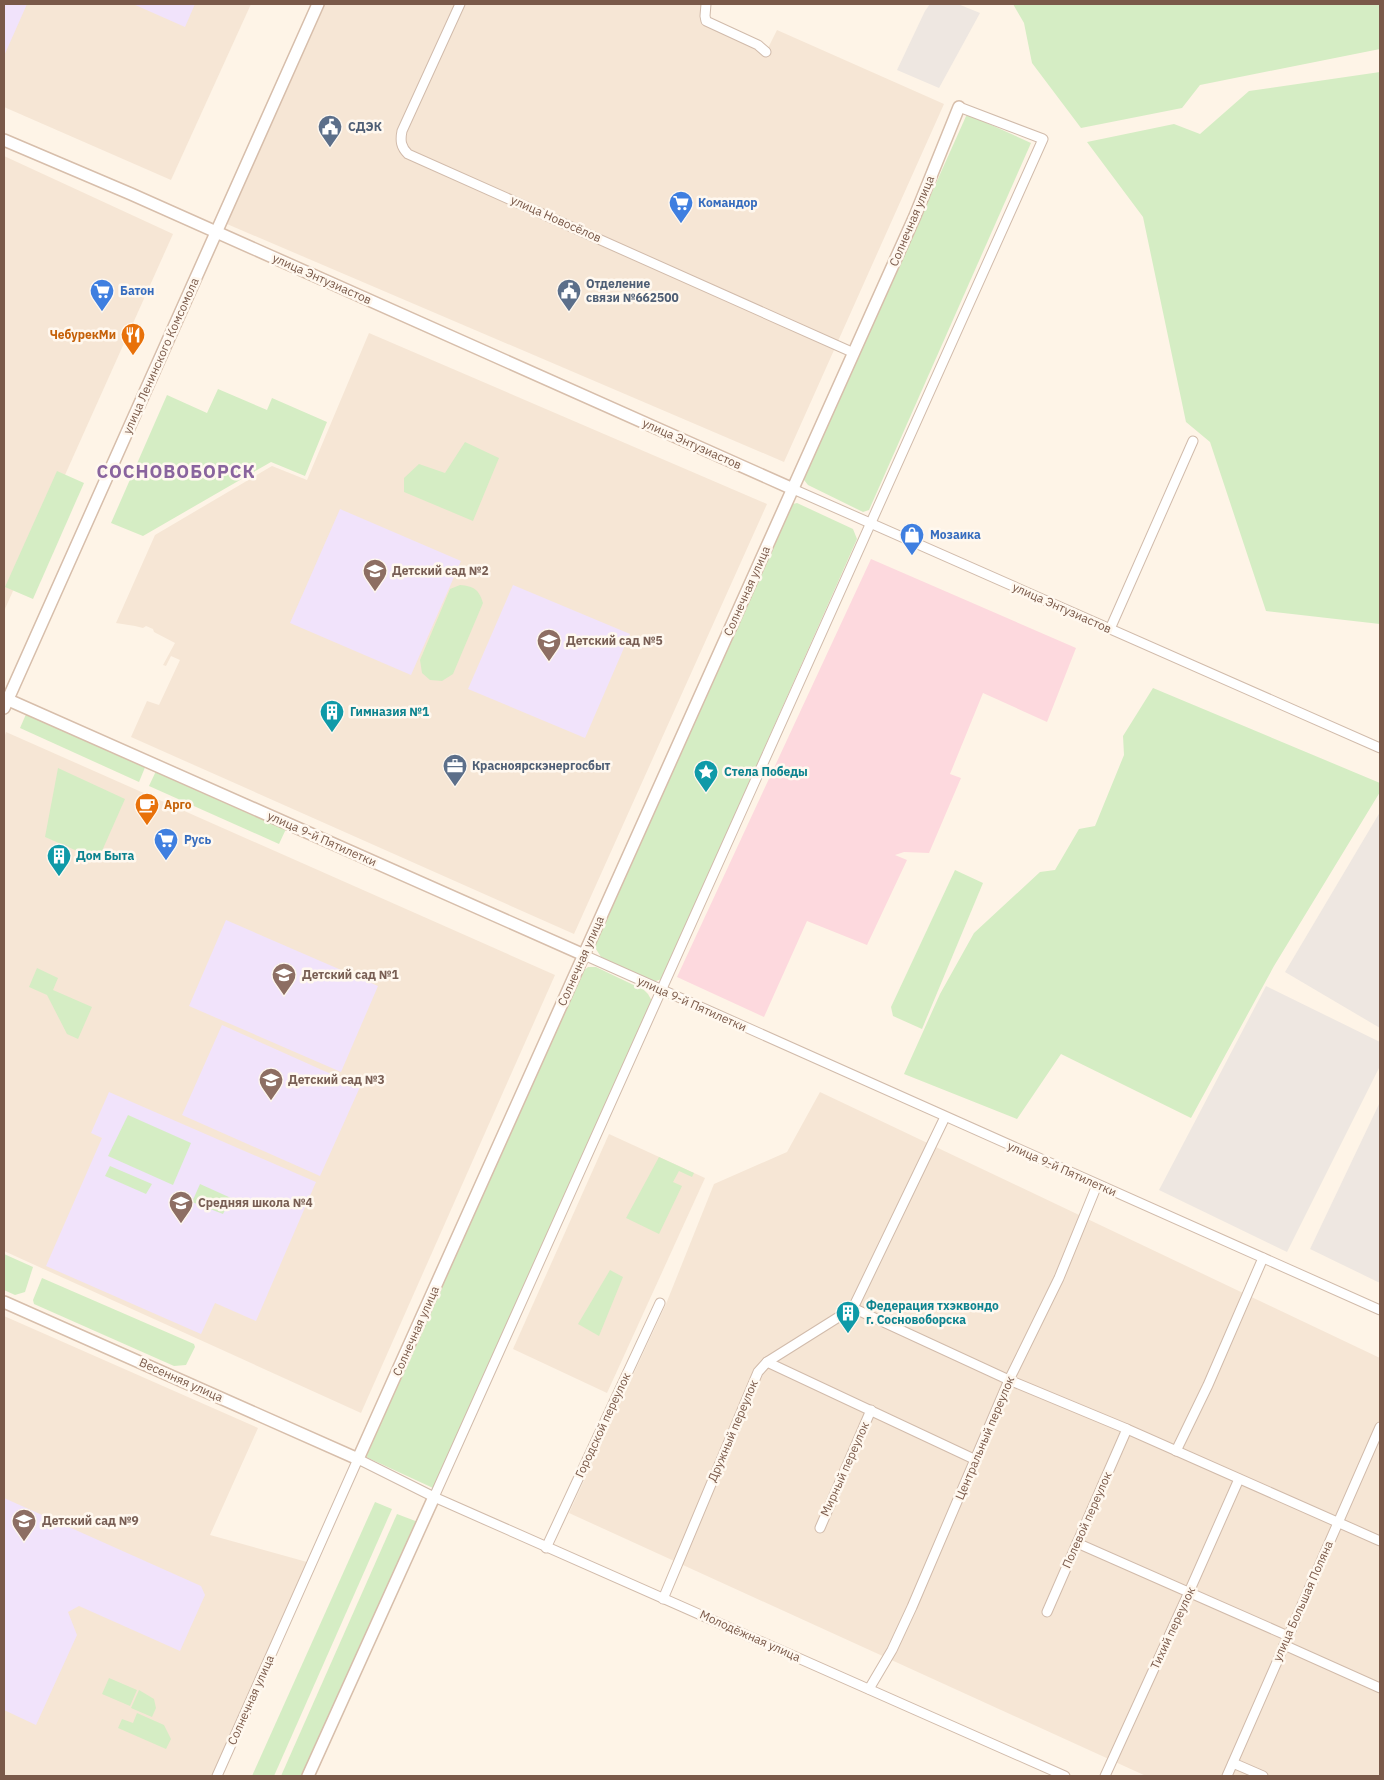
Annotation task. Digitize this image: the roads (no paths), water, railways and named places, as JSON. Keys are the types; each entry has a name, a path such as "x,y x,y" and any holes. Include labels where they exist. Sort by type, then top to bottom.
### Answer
{"street":[{"name":"улица Ленинского Комсомола","path":"5,702 318,4"},
{"name":"улица Новосёлов","path":"460,4 402,131 400,141 408,154 854,352"},
{"path":"706,4 706,22 758,45 766,52"},
{"name":"Солнечная улица","path":"217,1776 915,216 958,107 1043,139 434,1498"},
{"name":"улица Энтузиастов","path":"4,140 216,232 792,489 1380,748"},
{"path":"1110,629 1193,440"},
{"name":"улица 9-й Пятилетки","path":"5,702 584,955 1097,1185 1378,1307"},
{"path":"945,1117 853,1308 1009,1380 1127,1429 1380,1540"},
{"name":"Центральный переулок","path":"869,1688 892,1650 912,1607 1009,1380 1059,1278 1097,1185"},
{"path":"1176,1451 1208,1385 1263,1258"},
{"name":"Весенняя улица","path":"4,1302 358,1459"},
{"name":"Городской переулок","path":"546,1548 660,1303"},
{"name":"Дружный переулок","path":"664,1598 758,1372 767,1362 853,1308"},
{"path":"767,1362 976,1460"},
{"name":"Мирный переулок","path":"820,1528 871,1410"},
{"name":"улица Большая Поляна","path":"1227,1776 1380,1427"},
{"name":"Полевой переулок","path":"1047,1612 1127,1429"},
{"name":"Молодёжная улица","path":"358,1459 434,1498 869,1688 1065,1776"},
{"name":"Тихий переулок","path":"1105,1776 1190,1592 1239,1479"},
{"path":"308,1776 434,1498"},
{"path":"1077,1543 1288,1636"},
{"path":"1284,1645 1380,1688"},
{"path":"1233,1762 1264,1776"}],"place":[{"name":"СДЭК","path":"330,148"},
{"name":"Командор","path":"681,224"},
{"name":"Батон","path":"102,312"},
{"name":"Отделение связи №662500","path":"569,312"},
{"name":"ЧебурекМи","path":"133,356"},
{"name":"Мозаика","path":"912,556"},
{"name":"Детский сад №2","path":"375,592"},
{"name":"Детский сад №5","path":"549,662"},
{"name":"Гимназия №1","path":"332,733"},
{"name":"Красноярскэнергосбыт","path":"455,787"},
{"name":"Стела Победы","path":"706,793"},
{"name":"Арго","path":"147,826"},
{"name":"Русь","path":"166,861"},
{"name":"Дом Быта","path":"59,877"},
{"name":"Детский сад №1","path":"284,996"},
{"name":"Детский сад №3","path":"271,1101"},
{"name":"Средняя школа №4","path":"181,1224"},
{"name":"Федерация тхэквондо г. Сосновоборска","path":"848,1334"},
{"name":"Детский сад №9","path":"24,1542"}],"district":[{"name":"СОСНОВОБОРСК","path":"176,472"}]}
